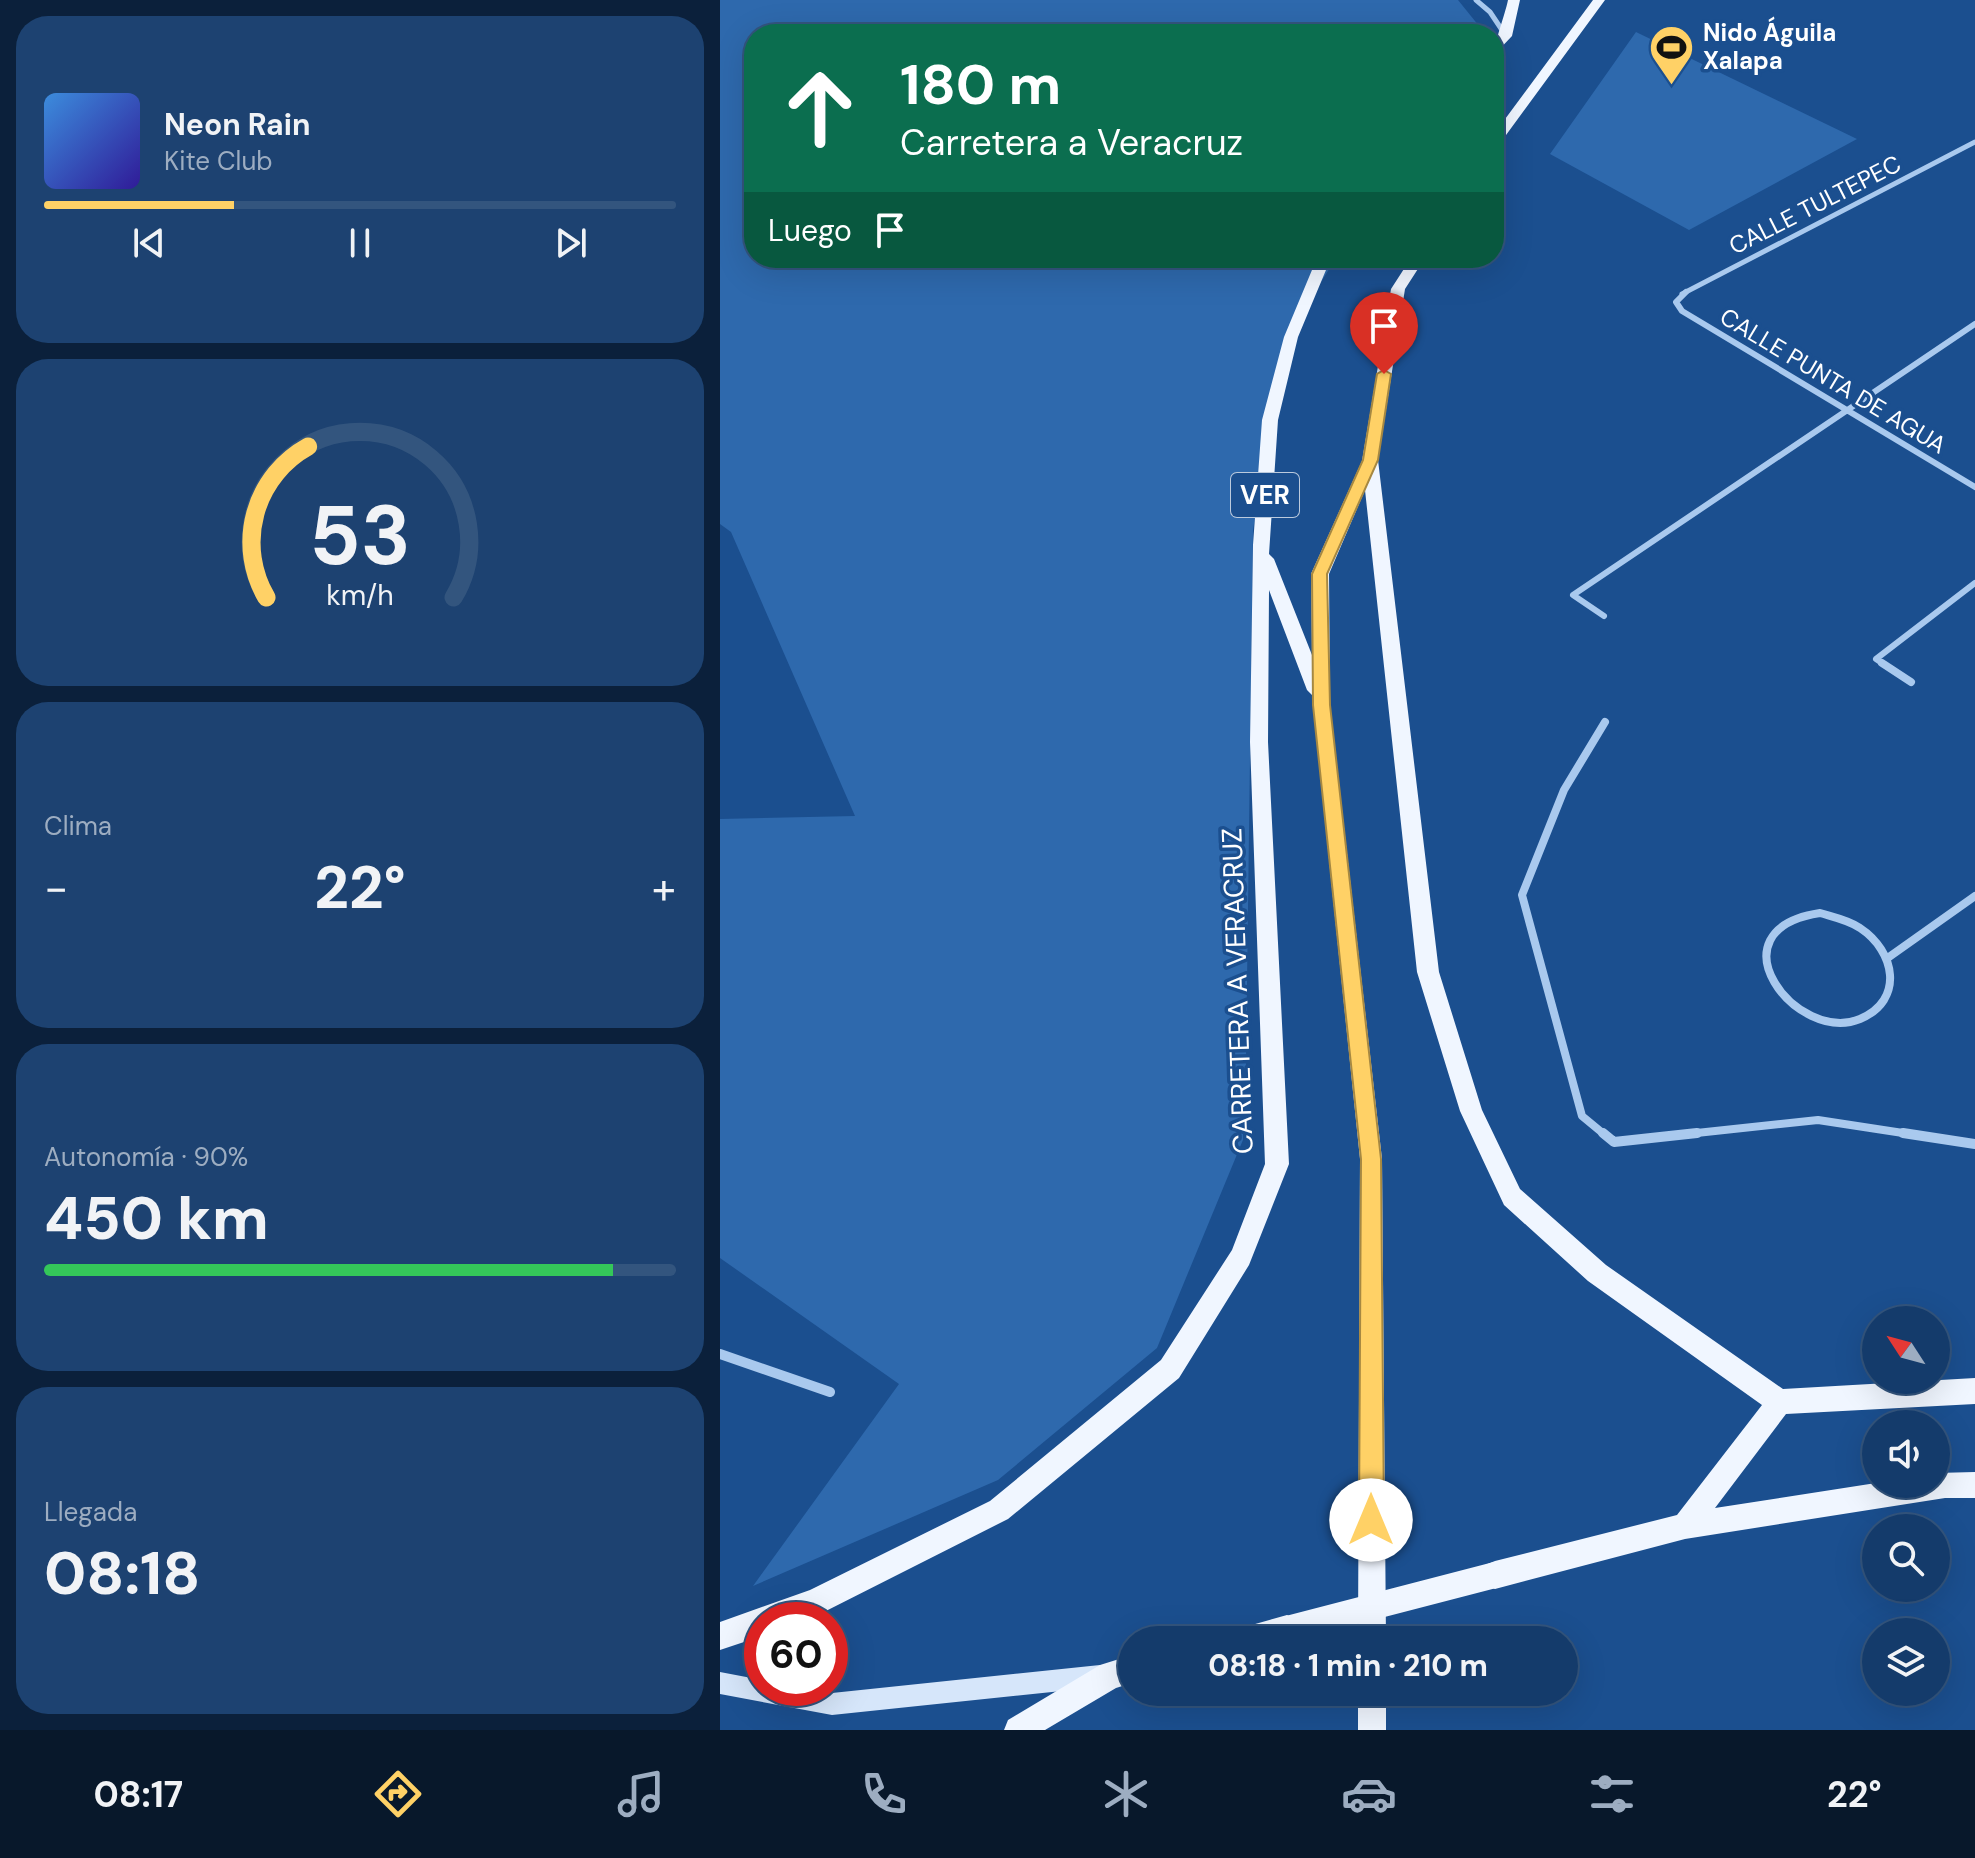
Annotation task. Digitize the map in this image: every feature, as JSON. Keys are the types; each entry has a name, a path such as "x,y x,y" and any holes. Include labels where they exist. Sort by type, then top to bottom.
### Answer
{"main road":[{"path":"1504,38 1514,0"},
{"path":"1504,127 1599,0"},
{"name":"CARRETERA A VERACRUZ","path":"816,1602 999,1510 1170,1369 1241,1257 1277,1164 1259,742 1261,545 1270,420 1291,337 1320,268"},
{"path":"1372,1626 1371,1159 1321,705 1320,574 1370,460 1398,289 1412,268"},
{"path":"1370,460 1428,972 1471,1111 1512,1197 1597,1273 1780,1402 1975,1391"},
{"path":"1261,545 1321,705"},
{"path":"1685,1526 1780,1402"},
{"path":"1299,1626 1685,1526 1945,1485 1975,1485"},
{"name":"CARRETERA A VERACRUZ","path":"720,1636 744,1628"},
{"path":"720,1683 832,1704 1118,1672"},
{"path":"1018,1730 1118,1674"},
{"path":"1372,1706 1372,1730"}],"street":[{"path":"1476,0 1498,24"},
{"name":"CALLE TULTEPEC","path":"1676,302 1680,295 1975,142"},
{"name":"CALLE PUNTA DE AGUA","path":"1676,302 1682,311 1975,487"},
{"path":"1604,616 1573,595 1975,324"},
{"path":"1911,682 1876,659 1975,583"},
{"path":"1605,722 1564,790 1522,895 1582,1116 1614,1142 1818,1120 1975,1144"},
{"path":"1889,957 1975,896"},
{"path":"1820,913 1842,917 1861,926 1878,940 1889,957 1894,975 1892,992 1883,1006 1868,1017 1829,1021 1808,1014 1789,1002 1767,970 1766,952 1772,935 1784,923 1800,915 1820,913"},
{"path":"720,1354 830,1392"}],"shaded area":[{"path":"720,0 1458,0 1477,24 744,24 744,268 1330,268 1283,343 1253,530 1245,1135 1157,1348 998,1480 753,1586 899,1384 720,1258 720,819 855,816 731,532 720,524"},
{"name":"Nido Águila Xalapa","path":"1636,32 1857,139 1689,230 1550,154"}],"place":[{"name":"Nido Águila Xalapa","path":"1672,86"}],"route":[{"path":"1371,1520 1371,1159 1321,705 1320,574 1370,460 1384,374"}]}
